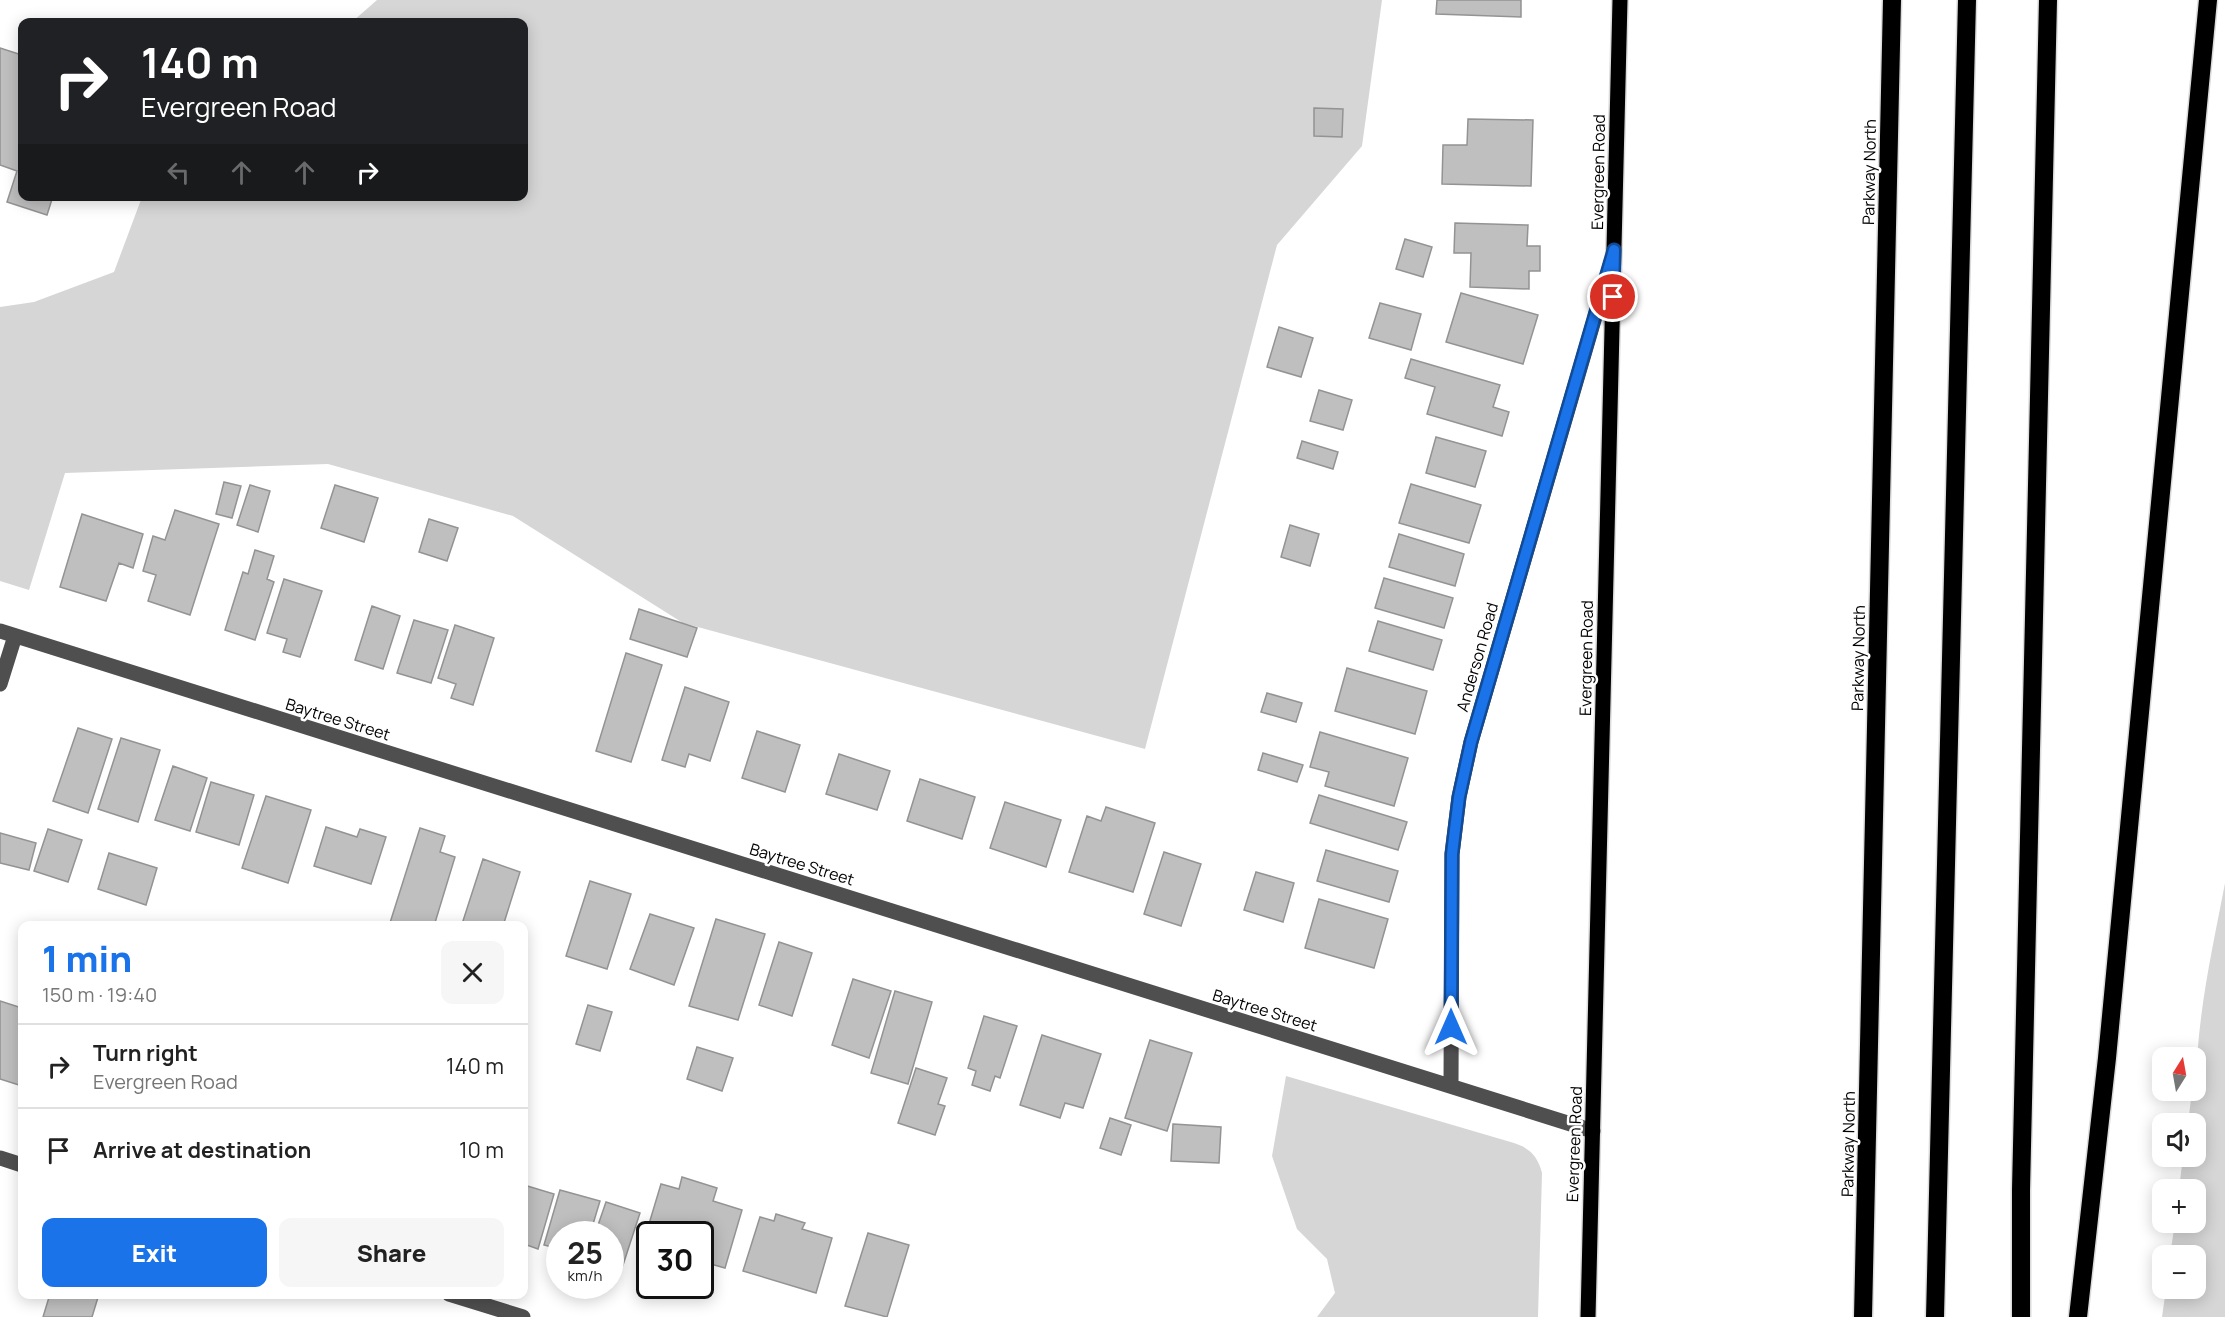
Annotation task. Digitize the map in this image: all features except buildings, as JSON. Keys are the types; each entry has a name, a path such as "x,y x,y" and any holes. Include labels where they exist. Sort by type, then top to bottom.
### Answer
{"highway":[{"name":"Parkway North","path":"1863,1317 1892,0"},
{"path":"1935,1317 1966,0"},
{"path":"2021,1317 2021,1190 2048,0"},
{"path":"2078,1317 2107,1058 2208,0"}],"main road":[{"name":"Evergreen Road","path":"1588,1317 1620,0"}],"street":[{"name":"Anderson Road","path":"1451,1086 1450,909 1452,854 1459,797 1471,742 1614,250"},
{"name":"Baytree Street","path":"7,634 1593,1131"},
{"path":"0,684 7,634"},
{"path":"0,1158 18,1164"},
{"path":"465,1299 523,1317"}],"shaded area":[{"path":"377,0 1382,0 1362,146 1277,245 1145,749 683,623 513,516 328,464 65,473 29,590 0,581 0,307 34,302 114,272 141,201 528,201 528,18 357,18"},
{"path":"2225,883 2225,1317 2162,1317 2165,1299 2206,1299 2206,1245 2172,1245 2173,1233 2206,1233 2206,1179 2180,1179 2182,1167 2206,1167 2206,1113 2189,1113 2191,1101 2206,1101 2206,1047 2198,1047 2206,986"},
{"path":"1286,1076 1514,1143 1532,1154 1542,1173 1538,1317 1317,1317 1335,1293 1327,1259 1297,1229 1272,1156"}],"route":[{"path":"1451,1027 1450,909 1452,854 1459,797 1471,742 1614,250 1613,297"}]}
